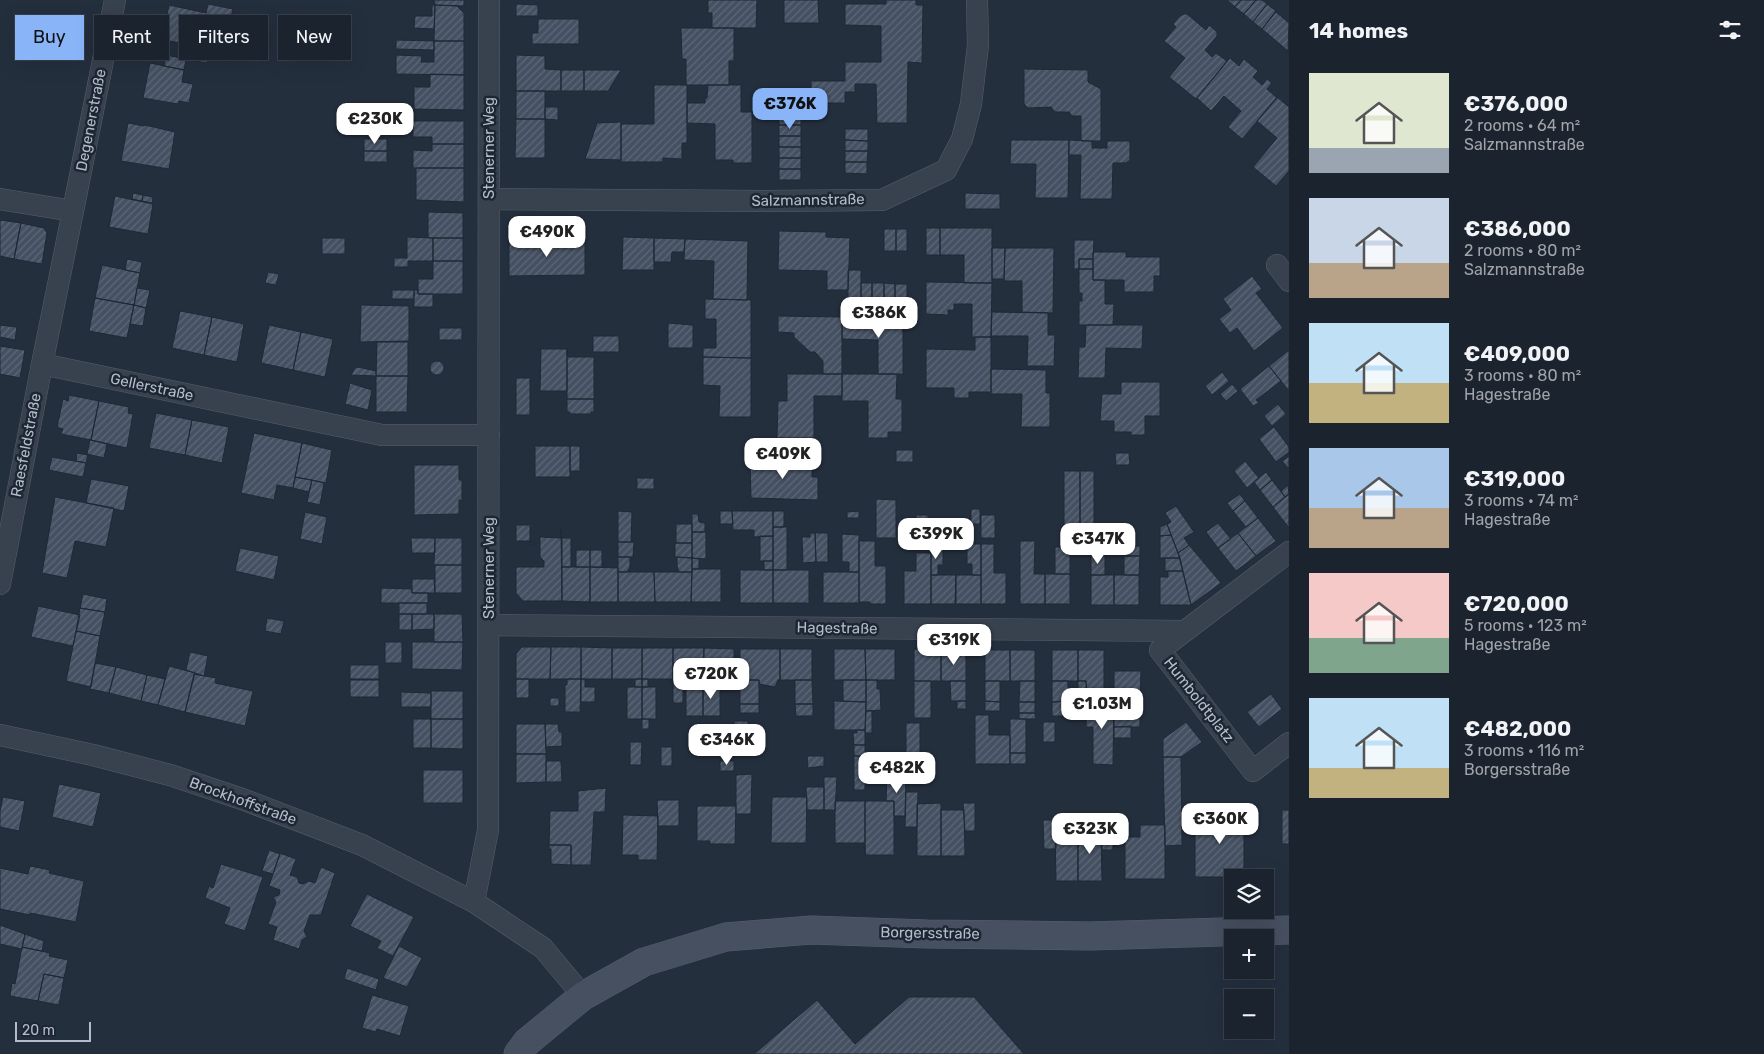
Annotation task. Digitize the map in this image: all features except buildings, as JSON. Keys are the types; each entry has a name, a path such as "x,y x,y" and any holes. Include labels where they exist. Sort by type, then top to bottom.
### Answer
{"street":[{"name":"Degenerstraße","path":"73,212 115,0"},
{"name":"Stenerner Weg","path":"474,902 488,830 489,0"},
{"name":"Salzmannstraße","path":"489,199 882,200 946,170 962,139 970,104 978,45 977,0"},
{"path":"0,199 73,212 42,364"},
{"name":"Gellerstraße","path":"42,364 382,435 489,435"},
{"name":"Raesfeldstraße","path":"0,584 42,364"},
{"name":"Humboldtplatz","path":"1289,552 1160,650 1253,771 1289,743"},
{"name":"Hagestraße","path":"489,625 1185,632"},
{"name":"Brockhoffstraße","path":"0,735 103,757 170,775 233,796 362,845 474,902"},
{"path":"474,902 543,948 583,996 528,1042 518,1054"},
{"name":"Borgersstraße","path":"583,996 644,962 726,938 745,936 811,930 927,934 1090,936 1289,930"}]}
